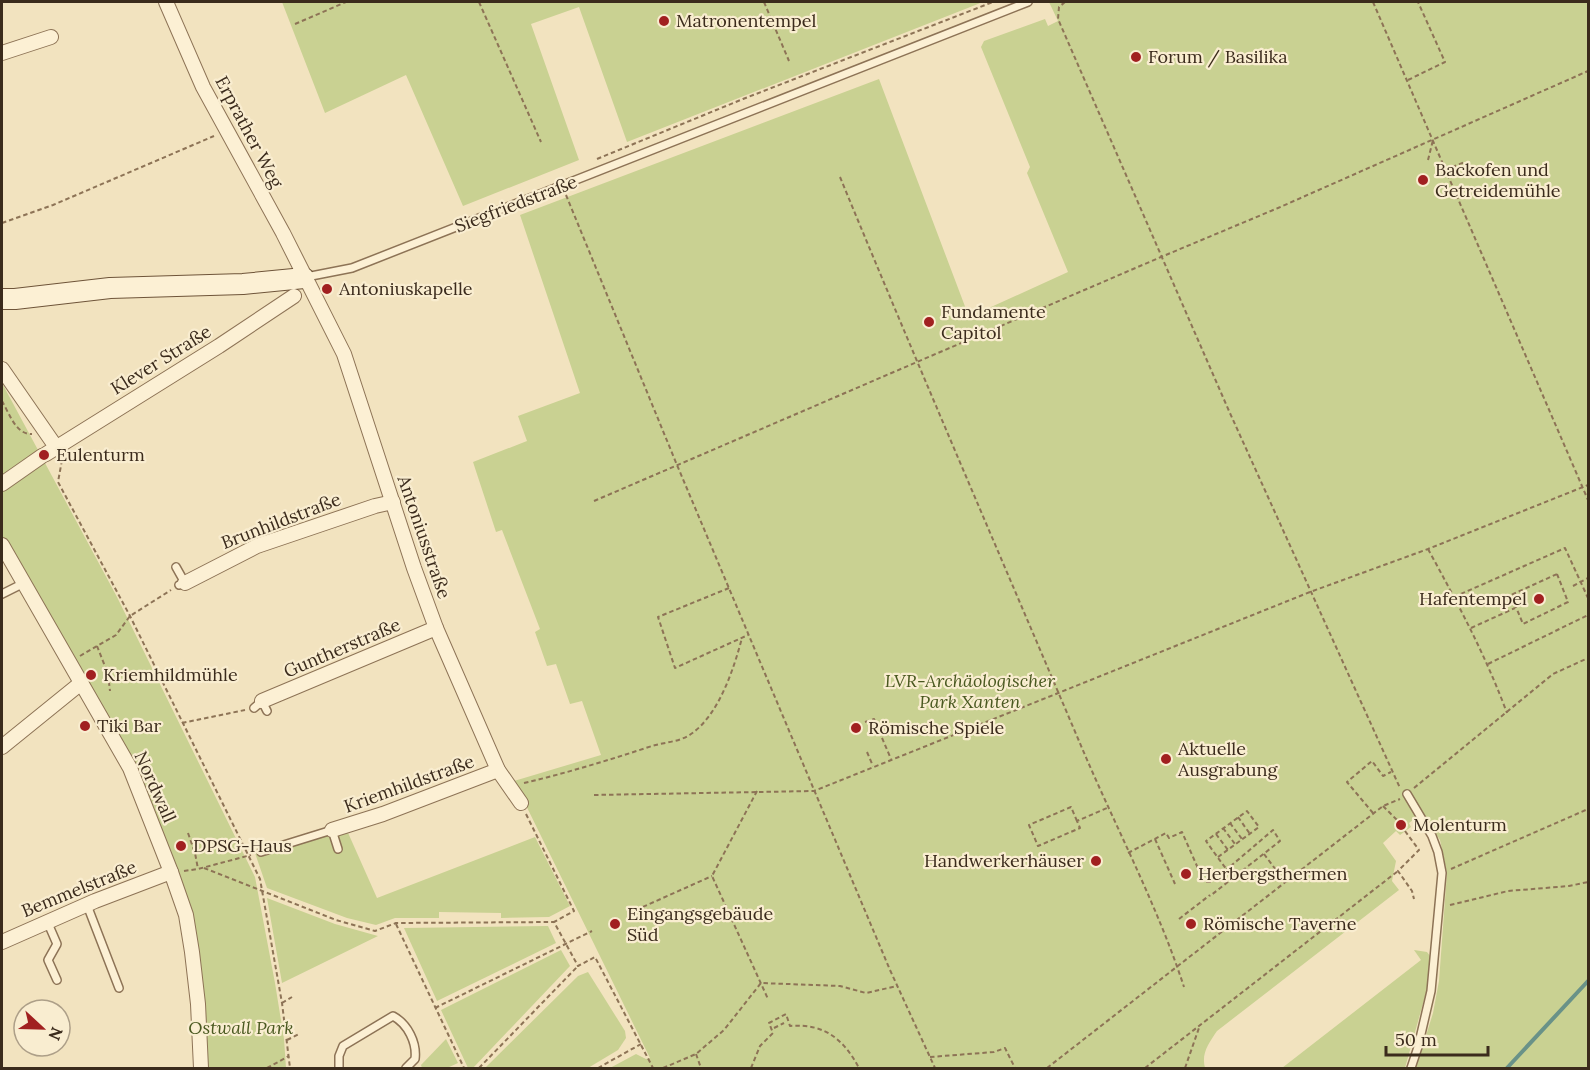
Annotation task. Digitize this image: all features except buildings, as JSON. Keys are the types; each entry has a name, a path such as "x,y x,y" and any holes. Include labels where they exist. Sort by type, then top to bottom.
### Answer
{"street":[{"name":"Erprather Weg","path":"166,2 203,87 283,233 304,278"},
{"path":"2,53 51,37"},
{"name":"Siegfriedstraße","path":"2,299 110,288 243,284 304,278"},
{"name":"Antoniusstraße","path":"304,278 344,354 436,628 498,770 521,803"},
{"name":"Klever Straße","path":"2,484 48,452 219,346 294,296"},
{"path":"2,369 45,432 48,452"},
{"name":"Brunhildstraße","path":"182,584 257,546 393,502"},
{"name":"Nordwall","path":"2,545 130,768 177,871 192,952 198,1004 201,1068"},
{"name":"Guntherstraße","path":"261,707 436,628"},
{"path":"2,747 81,683"},
{"name":"Kriemhildstraße","path":"332,830 383,814 498,770"},
{"name":"Bemmelstraße","path":"2,942 87,904 177,871"}],"lane":[{"name":"Siegfriedstraße","path":"304,278 352,268 562,186 1006,5 1028,2"},
{"path":"176,567 182,584"},
{"path":"2,594 24,583"},
{"path":"1407,794 1432,836 1443,873 1431,991 1411,1068"},
{"path":"261,852 332,830 338,849"},
{"path":"87,904 119,988"},
{"path":"47,921 57,944 48,960 57,980"},
{"path":"339,1068 339,1056 343,1046 393,1016 405,1026 414,1043 415,1059 406,1068"}],"path":[{"path":"295,24 346,2"},
{"path":"479,2 541,142"},
{"path":"764,2 789,61"},
{"path":"1065,2 1059,7 1058,19 1391,772 1398,786 1407,794"},
{"path":"1373,2 1588,500"},
{"path":"1408,80 1445,62 1418,2"},
{"path":"594,501 1161,256 1278,208 1588,71"},
{"path":"2,223 54,205 227,130"},
{"path":"1428,160 1433,140"},
{"path":"1445,170 1465,162"},
{"path":"840,177 916,362 1184,987"},
{"path":"562,186 814,791 897,986 935,1068"},
{"path":"2,401 19,431 27,435 45,432"},
{"path":"48,452 62,460 58,482 130,616 260,879 282,1003 290,1068"},
{"path":"594,795 814,791 1310,592 1428,549 1588,484"},
{"path":"1454,597 1565,548 1588,598"},
{"path":"1428,549 1472,628 1507,713"},
{"path":"1557,574 1568,602 1523,624 1516,607 1511,595 1557,574"},
{"path":"1573,586 1588,578"},
{"path":"77,658 116,635 130,616 182,584"},
{"path":"729,588 658,617 675,668 749,635"},
{"path":"1472,628 1516,607"},
{"path":"1488,664 1588,615"},
{"path":"509,786 568,772 691,734 707,718 724,690 742,638"},
{"path":"97,646 108,674 110,691"},
{"path":"1047,1068 1373,813 1407,794 1553,674 1588,658"},
{"path":"182,723 261,707"},
{"path":"865,722 874,719 891,759"},
{"path":"867,752 873,766"},
{"path":"1373,813 1347,782 1372,761 1383,776 1391,772"},
{"path":"636,910 712,876 757,791"},
{"path":"204,868 336,920 375,931 396,923 554,922 574,911 521,803"},
{"path":"1383,806 1397,820"},
{"path":"1071,807 1077,821 1080,828 1038,846 1029,825 1071,807"},
{"path":"1077,821 1107,808"},
{"path":"1443,873 1588,809"},
{"path":"1218,857 1259,827 1247,811 1206,841 1233,878"},
{"path":"1238,817 1250,834"},
{"path":"1230,823 1242,839"},
{"path":"1223,828 1235,844"},
{"path":"1128,853 1166,833 1169,838 1182,832 1204,882 1212,882 1273,830 1280,841 1179,919"},
{"path":"1144,1068 1398,871 1419,850 1405,831"},
{"path":"188,833 198,870"},
{"path":"1215,834 1228,850"},
{"path":"1155,839 1175,884"},
{"path":"1264,854 1285,882"},
{"path":"177,871 198,870 249,855"},
{"path":"1398,871 1412,891 1414,900"},
{"path":"712,876 768,999"},
{"path":"1438,908 1508,891 1569,886 1588,882"},
{"path":"554,922 578,966"},
{"path":"396,923 464,1068"},
{"path":"435,1008 592,931"},
{"path":"479,1068 578,966 595,957 653,1068"},
{"path":"761,983 840,986 867,993 897,986"},
{"path":"663,1068 696,1054 724,1030 761,983"},
{"path":"282,1003 292,997"},
{"path":"751,1068 760,1046 774,1033 769,1023 786,1014 790,1026 804,1025 834,1036 849,1050 859,1068"},
{"path":"778,1021 780,1025"},
{"path":"774,1028 784,1023"},
{"path":"1185,1068 1200,1025"},
{"path":"287,1040 298,1034"},
{"path":"598,1068 641,1044"},
{"path":"929,1057 994,1052 1005,1048 1015,1068"},
{"path":"696,1054 701,1068"},
{"path":"267,1068 290,1056"}],"green space":[{"path":"282,2 983,2 627,142 579,7 531,24 579,160 463,206 406,75 325,113"},
{"name":"LVR-Archäologischer Park Xanten","path":"1049,2 1588,2 1588,1068 1416,1068 1433,1013 1439,981 1447,873 1440,840 1422,813 1409,823 1411,827 1400,835 1396,831 1383,843 1396,861 1392,881 1399,890 1217,1031 1205,1053 1205,1068 610,1068 636,1054 646,1059 650,1058 514,781 601,755 582,701 570,704 556,664 547,666 535,632 540,629 502,530 496,532 473,462 527,441 518,416 580,393 520,215 879,79 969,317 1068,272 1027,173 1030,167 981,47 984,41 1045,19 1048,26 1058,21"},
{"name":"Ostwall Park","path":"2,383 117,597 255,877 275,983 286,1068 201,1068 192,952 130,768 2,545"},
{"path":"345,826 377,898 535,837 570,906 549,917 501,918 501,913 439,912 439,918 395,918 376,925 347,918 267,888 255,853"},
{"path":"267,898 335,924 378,936 282,983"},
{"path":"548,926 556,943 437,1001 404,928"},
{"path":"561,950 570,966 473,1068 468,1068 441,1010"},
{"path":"1414,950 1427,952 1430,956 1427,989 1405,1068 1282,1068 1421,960"},
{"path":"588,972 625,1031 626,1038 618,1050 588,1068 485,1068 578,976"},
{"path":"446,1039 458,1063 447,1068 422,1068 421,1065"}],"waterway":[{"path":"1507,1068 1588,981"}],"place":[{"name":"Matronentempel","path":"664,21"},
{"name":"Forum / Basilika","path":"1136,57"},
{"name":"Backofen und Getreidemühle","path":"1423,180"},
{"name":"Antoniuskapelle","path":"327,289"},
{"name":"Fundamente Capitol","path":"929,322"},
{"name":"Eulenturm","path":"44,455"},
{"name":"Hafentempel","path":"1539,599"},
{"name":"Kriemhildmühle","path":"91,675"},
{"name":"Tiki Bar","path":"85,726"},
{"name":"Römische Spiele","path":"856,728"},
{"name":"Aktuelle Ausgrabung","path":"1166,759"},
{"name":"Molenturm","path":"1401,825"},
{"name":"DPSG-Haus","path":"181,846"},
{"name":"Handwerkerhäuser","path":"1096,861"},
{"name":"Herbergsthermen","path":"1186,874"},
{"name":"Eingangsgebäude Süd","path":"615,924"},
{"name":"Römische Taverne","path":"1191,924"}]}
